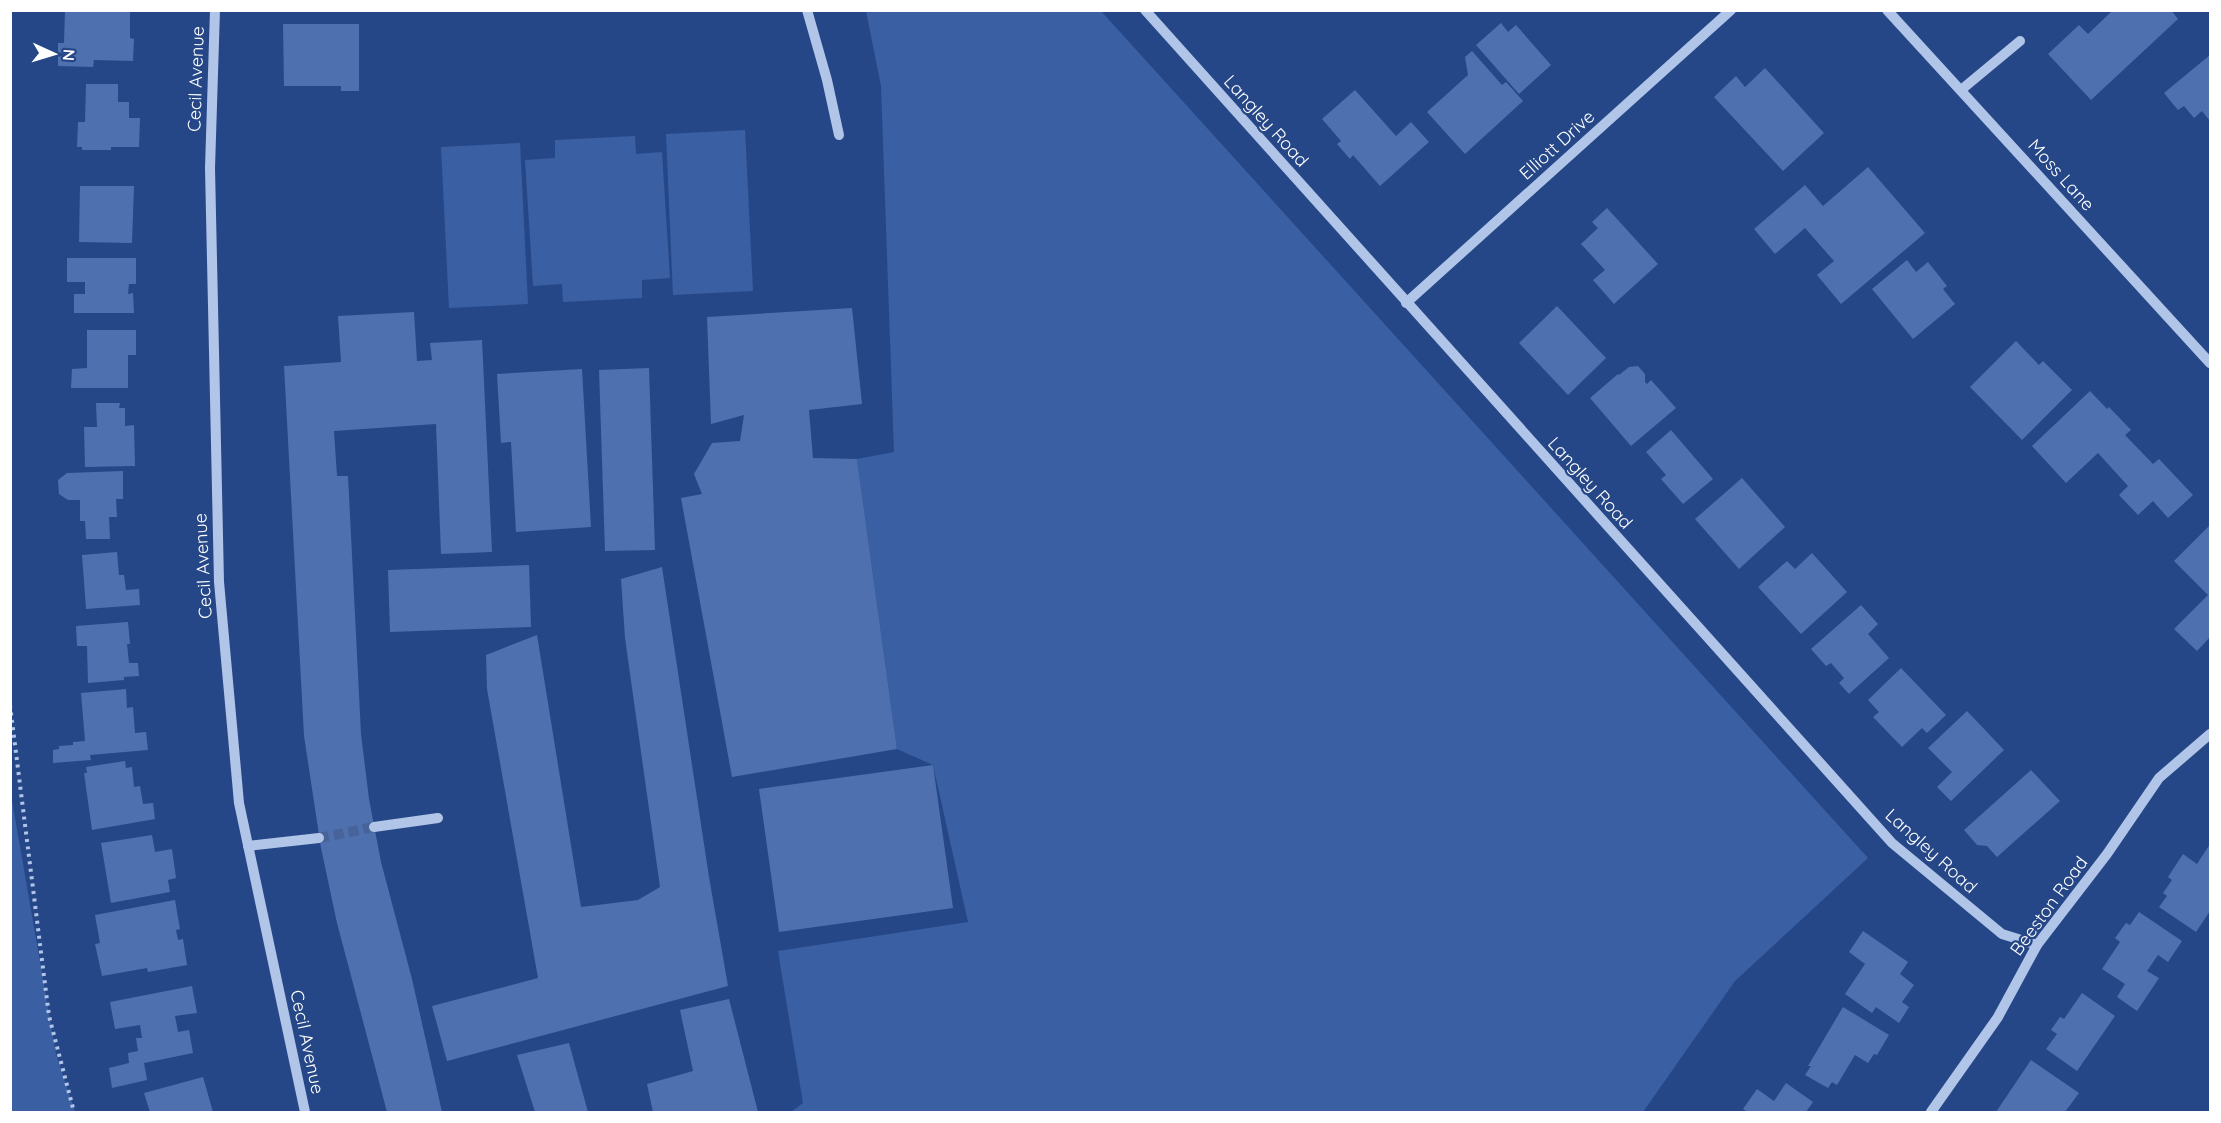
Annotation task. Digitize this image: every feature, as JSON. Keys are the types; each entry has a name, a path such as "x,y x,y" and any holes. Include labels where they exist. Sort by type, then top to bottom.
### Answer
{"street":[{"name":"Cecil Avenue","path":"215,10 210,168 219,582 239,803 305,1113"},
{"path":"807,10 827,80 839,135"},
{"name":"Langley Road","path":"1145,10 1892,843 2002,934 2037,945"},
{"name":"Elliott Drive","path":"1406,303 1731,10"},
{"name":"Moss Lane","path":"1887,10 2211,363"},
{"path":"1961,90 2019,41"},
{"name":"Beeston Road","path":"1931,1113 1998,1017 2037,945 2108,854 2159,778 2211,734"},
{"path":"374,827 438,818"},
{"path":"248,846 319,838"}],"path":[{"path":"10,705 49,1016 74,1113"}],"shaded area":[{"path":"866,11 1101,11 1868,858 1735,981 1643,1112 791,1112 803,1103 778,951 968,922 933,765 897,749 857,459 894,452 881,86"},
{"path":"745,130 753,291 673,295 666,134"},
{"path":"635,136 636,154 662,152 670,278 642,280 642,298 563,302 562,284 533,286 525,160 555,158 555,140"},
{"path":"520,143 528,304 449,308 441,147"},
{"path":"10,789 56,1054 75,1112 11,1112"}],"building":[{"path":"65,10 130,10 130,38 134,39 133,61 94,60 93,67 58,66 58,43 64,43"},
{"path":"2113,10 2171,10 2178,19 2091,100 2048,54 2079,25 2088,34"},
{"path":"1501,23 1508,32 1516,25 1551,65 1519,94 1476,45"},
{"path":"283,24 359,24 359,91 341,91 341,86 284,86"},
{"path":"1472,51 1502,85 1506,82 1523,101 1465,154 1427,112 1468,75 1465,57"},
{"path":"2210,55 2210,121 2202,111 2194,118 2184,106 2178,110 2164,93"},
{"path":"1765,68 1824,133 1783,171 1714,97 1736,76 1745,87"},
{"path":"86,84 118,84 118,102 129,102 129,118 140,118 139,147 82,150 82,147 77,147 78,122 85,122"},
{"path":"1355,90 1396,136 1411,122 1429,142 1380,186 1353,155 1350,159 1337,144 1341,141 1322,119"},
{"path":"1868,167 1925,233 1841,304 1817,275 1834,261 1805,228 1775,254 1754,229 1805,185 1823,206"},
{"path":"80,186 134,186 132,243 79,242"},
{"path":"1607,208 1658,264 1614,304 1593,280 1605,270 1581,244 1598,228 1592,222"},
{"path":"67,258 136,258 136,284 129,284 128,294 133,293 134,313 74,313 74,294 85,294 85,282 67,282"},
{"path":"1907,260 1916,272 1928,262 1947,286 1943,289 1955,304 1913,339 1872,289"},
{"path":"1557,306 1606,358 1568,395 1519,343"},
{"path":"852,308 862,404 809,410 813,458 857,459 897,749 732,777 681,498 702,494 694,474 712,443 740,441 744,415 711,424 707,317"},
{"path":"414,312 417,361 432,360 430,343 482,340 492,552 441,554 436,424 334,431 337,476 348,476 361,734 369,799 381,862 412,979 442,1112 387,1112 337,923 321,848 304,736 284,366 341,362 338,316"},
{"path":"87,330 136,330 136,355 128,355 128,388 71,388 72,369 87,368"},
{"path":"2016,341 2039,365 2043,361 2072,390 2022,440 1970,387"},
{"path":"1638,366 1645,374 1645,382 1647,384 1651,380 1676,408 1631,446 1590,398 1618,374 1629,367"},
{"path":"649,368 655,550 605,551 599,370"},
{"path":"582,369 591,527 516,532 511,442 501,443 497,374"},
{"path":"2090,391 2131,430 2125,435 2153,464 2159,459 2193,495 2168,518 2153,501 2138,515 2119,495 2128,486 2098,453 2066,483 2032,446"},
{"path":"96,403 120,403 119,408 125,408 125,426 134,425 135,466 85,467 84,427 97,427"},
{"path":"1671,430 1713,479 1683,504 1661,479 1666,475 1646,452"},
{"path":"123,471 123,499 116,499 117,517 109,517 110,539 86,539 85,521 80,521 80,500 68,500 59,494 58,480 67,473"},
{"path":"1742,478 1785,527 1739,569 1695,519"},
{"path":"2209,526 2210,637 2197,651 2174,629 2208,595 2174,561"},
{"path":"117,552 119,575 124,575 126,590 139,589 140,605 86,609 82,555"},
{"path":"1812,553 1847,592 1801,634 1758,587 1787,561 1795,569"},
{"path":"529,565 531,627 390,632 388,570"},
{"path":"662,567 709,877 728,986 447,1061 432,1006 538,978 487,689 486,655 537,635 581,907 638,900 660,887 625,638 621,579"},
{"path":"1861,605 1878,624 1868,634 1889,658 1849,694 1839,683 1844,678 1831,663 1826,666 1811,649"},
{"path":"128,622 129,663 138,663 139,676 124,677 124,680 88,683 87,646 77,646 76,626"},
{"path":"1901,668 1946,715 1927,733 1922,728 1902,747 1873,717 1879,712 1868,700"},
{"path":"126,689 127,708 133,707 135,733 146,732 148,750 90,755 91,760 53,763 53,750 59,749 59,746 73,745 73,742 85,741 81,693"},
{"path":"1967,711 2004,750 1951,801 1937,787 1952,772 1928,748"},
{"path":"125,761 126,768 132,767 134,787 140,786 143,804 153,803 155,819 92,830 84,773 87,773 86,767"},
{"path":"933,765 953,908 779,932 759,789"},
{"path":"2031,770 2060,801 1997,857 1987,846 1977,845 1964,830"},
{"path":"152,835 155,852 172,849 176,878 168,880 170,892 111,903 101,843"},
{"path":"2210,844 2210,911 2196,932 2159,907 2167,896 2163,893 2172,880 2168,877 2183,854 2197,864"},
{"path":"175,900 180,929 176,930 178,940 183,939 187,965 148,972 147,968 102,976 95,944 100,943 95,915"},
{"path":"2139,912 2182,941 2168,962 2158,955 2147,971 2159,978 2137,1011 2117,997 2125,984 2102,969 2120,942 2115,938 2126,923 2130,925"},
{"path":"1863,931 1908,962 1900,974 1914,985 1902,1002 1909,1007 1899,1023 1876,1007 1872,1013 1845,994 1865,964 1849,952"},
{"path":"192,986 197,1013 175,1016 178,1032 189,1030 193,1053 144,1063 147,1080 112,1088 109,1068 129,1063 128,1053 138,1051 136,1038 142,1038 140,1025 115,1029 110,1002"},
{"path":"2082,993 2115,1016 2077,1071 2046,1049 2057,1034 2051,1030 2060,1017 2064,1019"},
{"path":"729,999 758,1112 653,1112 647,1084 693,1071 680,1010"},
{"path":"1843,1007 1889,1035 1877,1055 1874,1054 1868,1063 1855,1055 1837,1085 1832,1082 1828,1088 1805,1075"},
{"path":"569,1043 588,1112 535,1112 517,1055"},
{"path":"2031,1060 2079,1093 2065,1112 1996,1112"},
{"path":"203,1077 213,1112 150,1112 144,1093"},
{"path":"1786,1083 1813,1102 1806,1112 1748,1112 1743,1109 1757,1089 1774,1101"}],"tunnel":[{"path":"319,838 374,827"}]}
